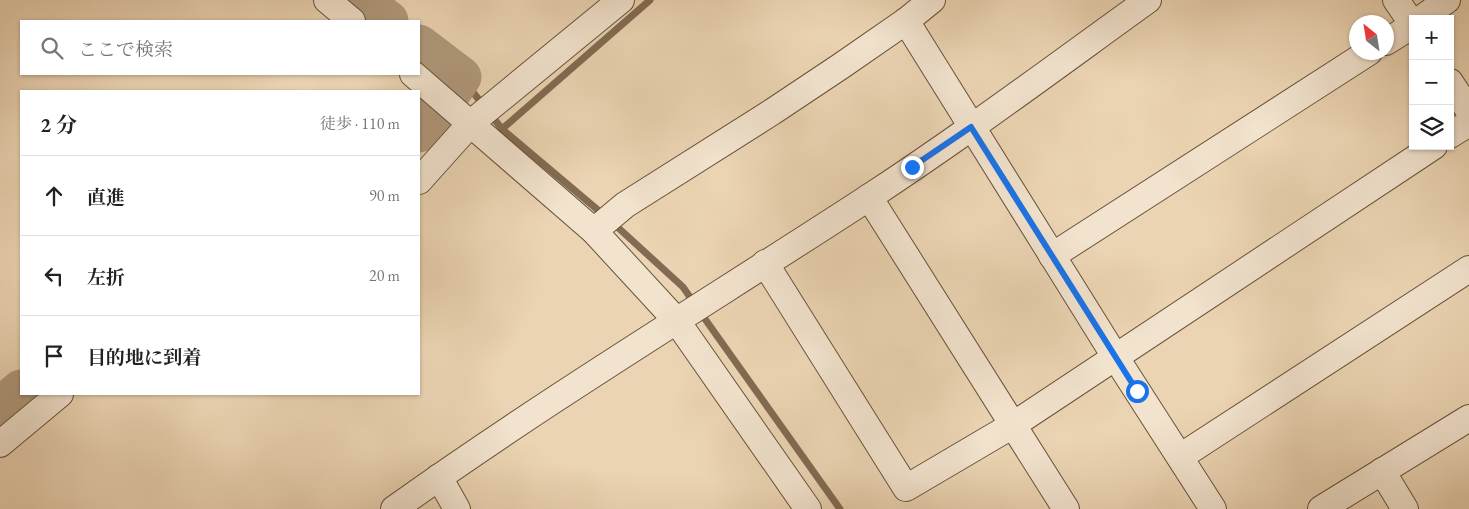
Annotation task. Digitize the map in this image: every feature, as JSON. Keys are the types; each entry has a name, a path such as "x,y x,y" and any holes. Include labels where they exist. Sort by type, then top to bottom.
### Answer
{"street":[{"path":"327,0 351,20"},
{"path":"420,180 472,123 621,0"},
{"path":"594,231 624,205 772,112 906,21 932,0"},
{"path":"394,509 439,477 676,320 868,197 971,127 1148,0"},
{"path":"1394,37 1413,25 1396,0"},
{"path":"1426,15 1447,0"},
{"path":"906,21 1116,358 1213,509"},
{"path":"1052,256 1357,60"},
{"path":"415,75 594,231 676,320 808,509"},
{"path":"1454,88 1469,110"},
{"path":"1454,132 1469,123"},
{"path":"765,263 906,488 1013,425 1428,150"},
{"path":"868,197 1066,509"},
{"path":"1180,457 1469,269"},
{"path":"0,444 59,395"},
{"path":"1321,509 1469,418"},
{"path":"1382,471 1405,509"},
{"path":"439,477 457,509"}],"waterway":[{"path":"361,0 387,20"},
{"path":"502,129 650,0"},
{"path":"420,46 461,77 453,89"},
{"path":"461,77 502,129 605,216"},
{"path":"420,131 438,108"},
{"path":"613,223 683,287 694,303"},
{"path":"700,312 840,509"},
{"path":"0,408 20,391"}],"route":[{"path":"912,167 971,127 1137,391"}]}
